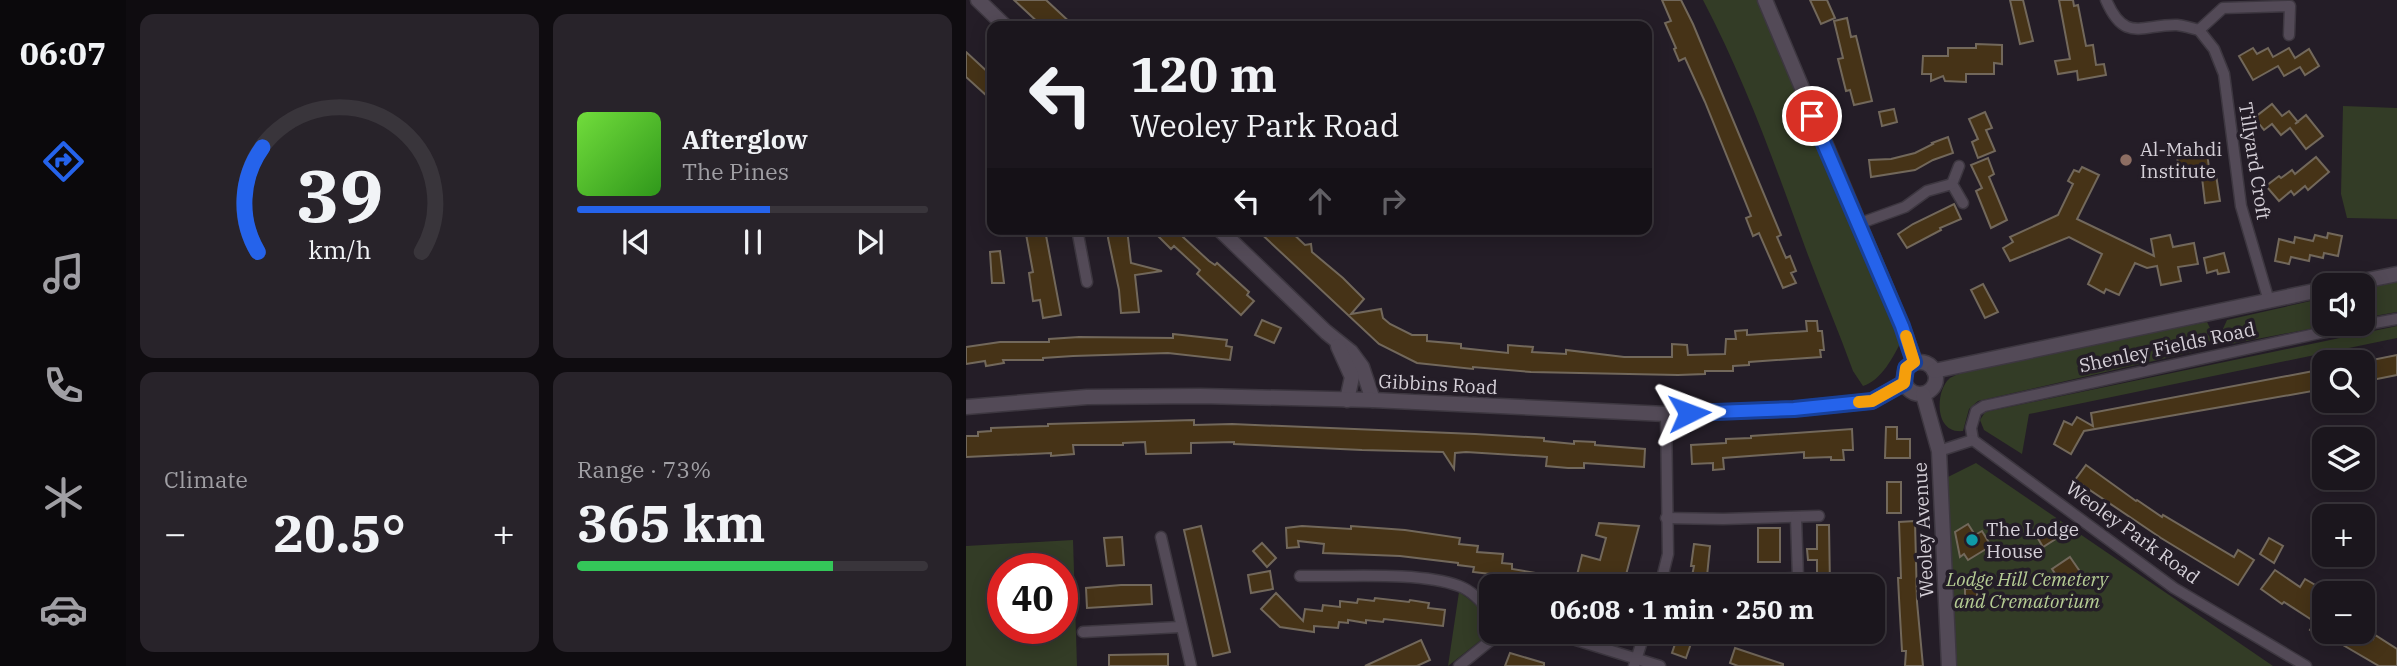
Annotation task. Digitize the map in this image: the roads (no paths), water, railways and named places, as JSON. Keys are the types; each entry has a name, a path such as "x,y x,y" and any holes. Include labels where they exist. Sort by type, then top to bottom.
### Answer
{"street":[{"path":"978,0 1000,21"},
{"path":"1765,0 1902,326 1914,362"},
{"path":"2106,0 2111,12 2127,28 2138,31 2178,25 2199,30 2223,8 2290,6 2289,35"},
{"name":"Tillyard Croft","path":"2199,30 2214,49 2224,74 2241,206 2269,301"},
{"path":"1858,224 1905,207 1927,191 1951,184 1959,166"},
{"path":"1951,184 1963,203"},
{"path":"1078,235 1087,282"},
{"path":"1225,235 1335,340 1351,352 1362,367 1373,400"},
{"path":"2375,278 2397,274"},
{"name":"Shenley Fields Road","path":"1934,371 2312,292"},
{"name":"Shenley Fields Road","path":"1973,440 1971,428 1976,411 1984,406 2320,332 2397,319"},
{"path":"1335,340 1352,377 1347,400"},
{"path":"1914,362 1928,364 1934,371 1934,385 1923,394 1913,393 1904,383 1906,368 1914,362"},
{"name":"Gibbins Road","path":"966,407 1106,396 1201,396 1373,400 1666,414 1794,409 1872,401 1904,383"},
{"name":"Weoley Avenue","path":"1923,394 1939,451 1949,666"},
{"path":"1663,574 1668,554 1666,414"},
{"path":"1939,451 1973,440"},
{"name":"Weoley Park Road","path":"1973,440 2174,587 2306,666"},
{"path":"1666,518 1819,516"},
{"path":"1796,518 1798,574"},
{"path":"1161,537 1191,666"},
{"path":"1300,576 1423,578 1460,586 1479,600"},
{"path":"1083,632 1181,627"},
{"path":"1459,666 1486,644"},
{"path":"1584,644 1635,662 1660,666"},
{"path":"1635,662 1641,644"}],"place":[{"name":"Al-Mahdi Institute","path":"2126,160"},
{"name":"The Lodge House","path":"1972,540"}],"park label":[{"name":"Lodge Hill Cemetery and Crematorium","path":"2027,590"}]}
